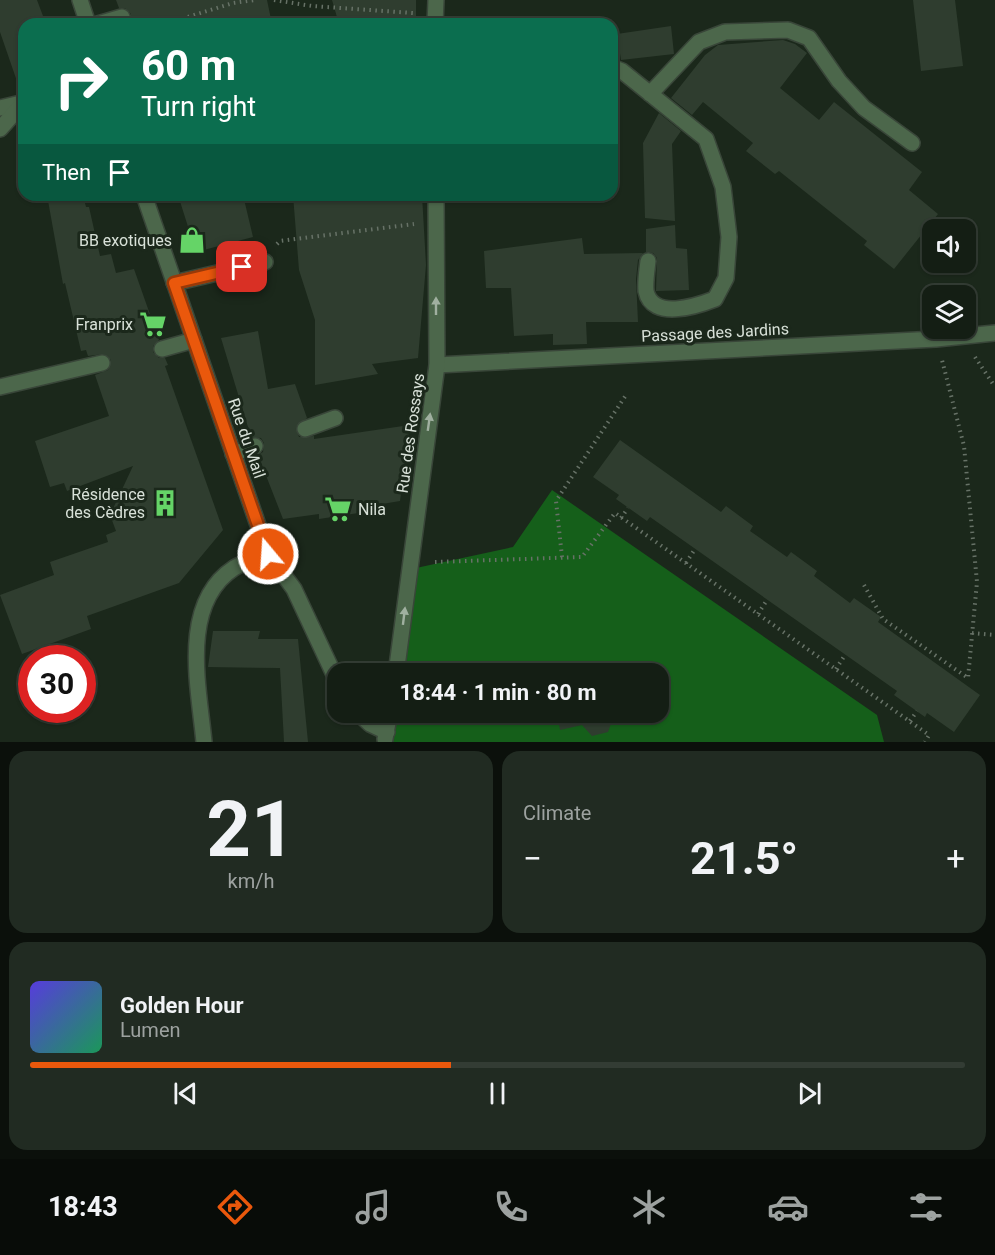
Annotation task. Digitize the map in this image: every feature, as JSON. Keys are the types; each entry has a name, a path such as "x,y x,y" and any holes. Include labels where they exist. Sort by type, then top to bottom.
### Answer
{"street":[{"path":"80,0 86,18"},
{"path":"650,94 699,42 726,32 788,30 809,38 839,81 864,108 912,143"},
{"path":"618,71 706,139 723,187 729,237 726,278 715,299 694,307 666,309 654,303 646,292 648,261"},
{"path":"0,108 18,104"},
{"path":"0,129 18,109"},
{"name":"Rue du Mail","path":"146,201 268,554 294,589 329,663"},
{"name":"Rue des Rossays","path":"397,663 437,365 436,201"},
{"path":"174,283 265,262"},
{"name":"Passage des Jardins","path":"976,335 995,333"},
{"name":"Passage des Jardins","path":"437,365 936,339"},
{"path":"162,349 194,340"},
{"path":"0,387 102,363"},
{"path":"305,429 335,418"},
{"path":"234,454 255,446"},
{"path":"204,742 197,635 203,612 214,588 234,568 268,554"},
{"path":"369,723 386,737"}],"path":[{"path":"184,18 233,3 255,0"},
{"path":"274,0 312,6 435,13"},
{"path":"265,262 280,241 436,221"},
{"path":"864,585 883,619 968,678 977,582 964,446 936,339"},
{"path":"963,339 995,387"},
{"path":"562,558 555,501 626,395"},
{"path":"621,518 627,508"},
{"path":"410,562 582,557 615,513 929,735 925,742"},
{"path":"686,563 695,549"},
{"path":"758,614 767,600"},
{"path":"972,633 995,635"},
{"path":"836,669 845,655"},
{"path":"910,721 917,711"}],"green space":[{"path":"552,490 877,715 884,742 392,742 395,723 669,723 669,663 402,663 416,568 513,547"}],"building":[{"path":"0,0 37,0 44,18 18,18 18,84 0,32"},
{"path":"116,0 267,0 271,18 130,18 131,14 125,8 119,8"},
{"path":"332,0 416,0 416,18 337,18"},
{"path":"913,0 955,0 963,66 921,71"},
{"path":"671,26 674,54 621,60 618,34"},
{"path":"783,40 795,44 807,53 780,88 819,120 834,102 922,172 909,190 938,214 934,219 922,219 922,234 894,269 864,245 867,241 779,171 775,174 746,151 753,143 703,102 692,115 671,98 705,55 718,45"},
{"path":"659,113 681,131 672,144 675,221 645,218 643,143"},
{"name":"Résidence des Cèdres","path":"48,201 84,201 86,207 89,207 100,256 111,254 116,273 134,269 159,340 153,346 153,352 159,358 165,358 168,365 165,366 223,530 179,583 87,616 91,629 47,645 19,645 0,595 54,575 50,562 108,542 106,535 116,531 110,515 133,466 67,491 64,483 50,487 35,441 109,416 95,375 108,370 111,360 104,354 88,356 86,350 81,351 65,283 63,284"},
{"path":"180,201 244,201 253,237 196,252"},
{"path":"293,201 422,201 426,265 418,358 372,364 378,374 315,385 315,320 299,270"},
{"path":"675,225 676,248 687,249 689,290 656,291 657,258 653,253 646,252 646,229"},
{"path":"582,238 584,254 643,253 638,260 636,279 638,322 586,322 587,344 553,345 553,334 514,336 511,288 486,288 484,251"},
{"path":"258,331 268,389 295,384 307,418 296,427 299,437 314,436 314,439 410,425 400,501 364,507 365,512 319,519 319,514 283,519 258,455 263,452 264,443 261,438 251,437 221,338"},
{"path":"620,440 721,512 726,506 753,526 750,531 787,557 791,552 817,571 814,576 850,603 854,598 881,617 878,622 980,695 954,732 927,713 925,717 894,695 897,691 650,517 647,521 616,499 619,495 593,477"},
{"path":"213,631 260,631 258,639 298,639 308,742 284,742 280,668 208,667"},
{"path":"559,723 611,723 608,732 592,736 582,725 560,730"}],"place":[{"name":"BB exotiques","path":"192,240"},
{"name":"Franprix","path":"153,324"},
{"name":"Résidence des Cèdres","path":"165,503"},
{"name":"Nila","path":"338,509"}],"route":[{"path":"242,267 174,283 268,554"}]}
